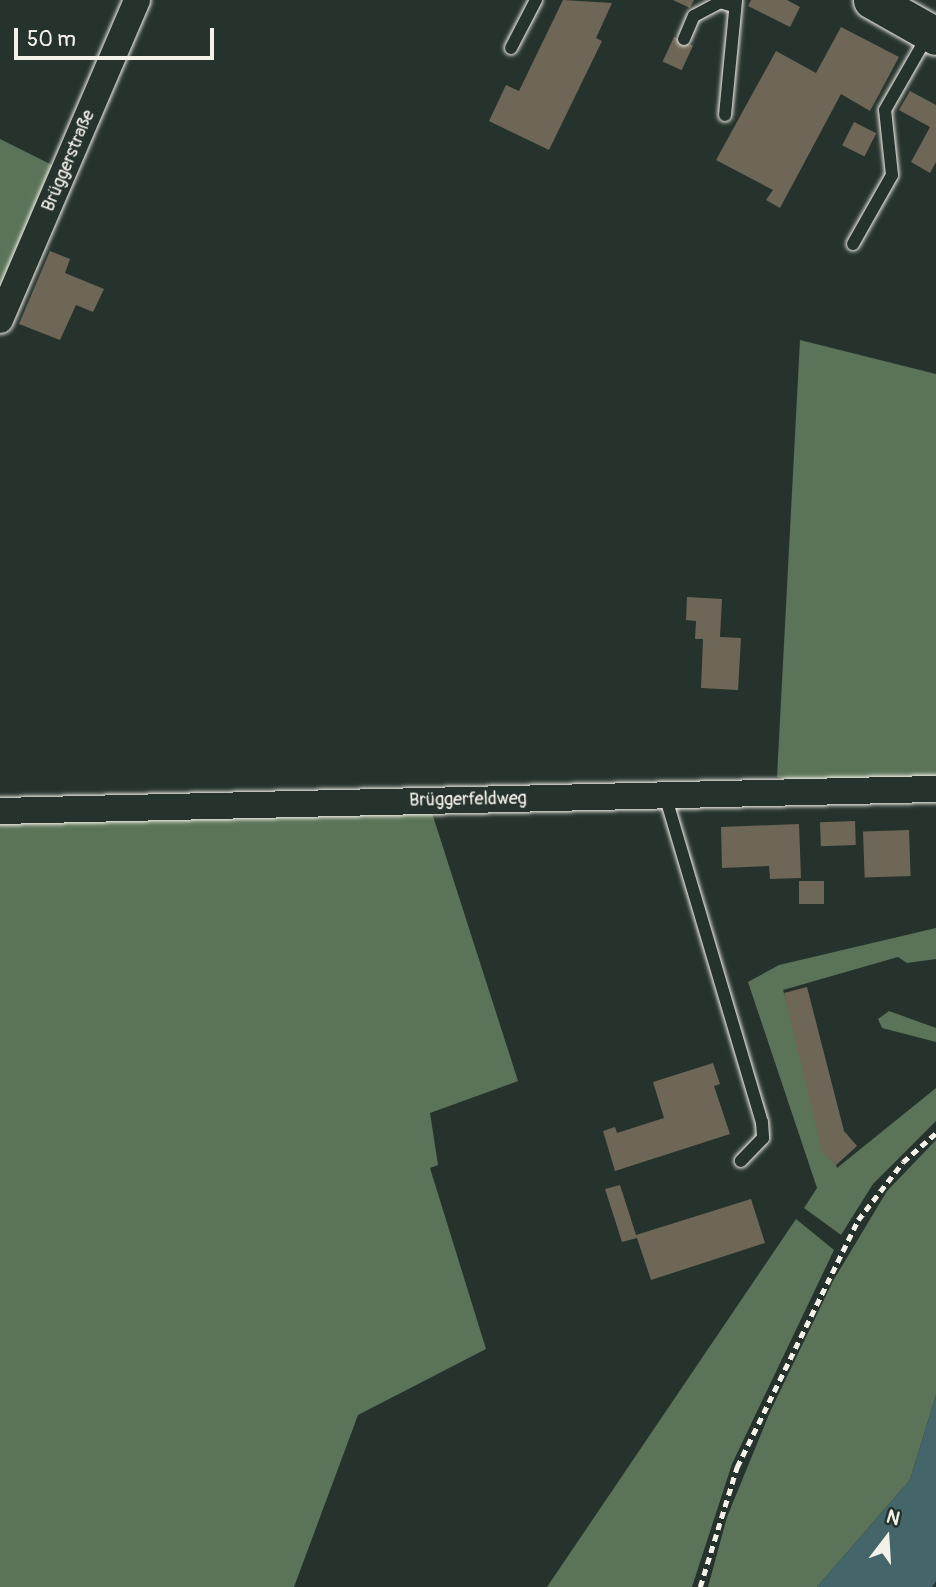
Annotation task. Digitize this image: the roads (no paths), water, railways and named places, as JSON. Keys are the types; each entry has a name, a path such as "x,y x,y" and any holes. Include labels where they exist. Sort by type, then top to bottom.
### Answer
{"main road":[{"path":"872,0 933,34"}],"street":[{"name":"Brüggerstraße","path":"0,320 136,0"},
{"name":"Brüggerfeldweg","path":"0,811 936,789"}],"lane":[{"path":"511,48 536,0"},
{"path":"684,39 694,16 720,2 734,3 725,115"},
{"path":"853,244 891,175 885,110 933,34"},
{"path":"665,795 762,1122 763,1138 741,1161"}],"water":[{"path":"936,1395 936,1581 932,1587 817,1587 910,1480"}]}
